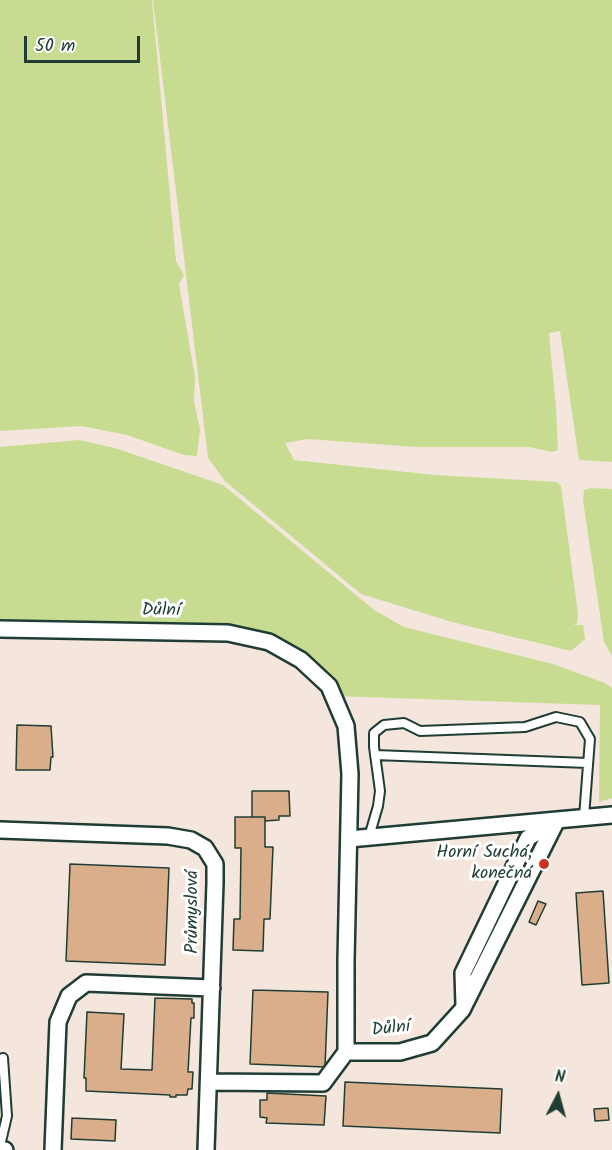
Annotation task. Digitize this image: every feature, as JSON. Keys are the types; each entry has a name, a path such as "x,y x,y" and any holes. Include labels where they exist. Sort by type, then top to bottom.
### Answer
{"street":[{"name":"Důlní","path":"0,629 228,633 269,642 301,660 329,687 346,726 350,774 345,960 346,1052 400,1052 432,1043 454,1019 464,1005 557,820"},
{"path":"349,839 612,815"},
{"name":"Průmyslová","path":"0,830 168,836 191,840 206,848 215,864 206,1150"},
{"path":"53,1150 58,1022 69,996 86,983 212,988"},
{"path":"209,1082 323,1083 346,1052"},
{"path":"0,1148 5,1150"}],"lane":[{"path":"369,837 380,791 374,733 384,725 404,723 420,731 525,727 556,717 580,722 590,739 584,819"},
{"path":"375,755 588,763"},
{"path":"0,1148 7,1116 3,1059"}],"green space":[{"path":"0,0 152,0 176,261 184,275 179,284 195,377 194,402 200,429 197,456 184,455 127,435 82,426 0,431"},
{"path":"153,0 612,0 612,462 579,460 560,331 549,333 558,450 552,452 529,447 416,447 308,439 285,443 294,460 435,475 557,482 561,486 578,614 577,623 574,625 583,625 585,639 571,651 452,622 361,594 225,481 208,458"},
{"path":"79,440 115,448 223,485 374,610 404,627 553,664 605,683 612,688 612,798 599,802 600,705 333,696 269,642 0,629 0,447"},
{"path":"612,489 612,656 604,642 583,500 584,490"}],"building":[{"path":"17,725 51,726 53,757 51,757 50,770 16,770"},
{"path":"252,791 289,791 290,816 279,816 279,820 265,821 265,817 252,817"},
{"path":"235,817 265,817 265,847 273,847 270,919 264,919 263,951 233,950 234,919 240,919 241,848 235,848"},
{"path":"70,864 169,868 165,965 66,961"},
{"path":"603,891 609,983 582,985 576,893"},
{"path":"538,901 546,904 536,925 529,922"},
{"path":"253,990 328,992 325,1067 250,1064"},
{"path":"155,998 192,999 194,1003 188,1072 193,1072 192,1089 188,1089 187,1095 176,1095 176,1097 86,1091 86,1078 84,1078 87,1012 124,1014 121,1069 152,1070"},
{"path":"345,1082 502,1089 500,1133 343,1126"},
{"path":"267,1093 326,1096 324,1125 266,1123 267,1118 260,1117 260,1100 267,1100"},
{"path":"608,1108 609,1120 595,1121 594,1109"},
{"path":"72,1118 116,1120 115,1141 71,1139"}],"place":[{"name":"Horní Suchá, konečná","path":"544,864"}]}
